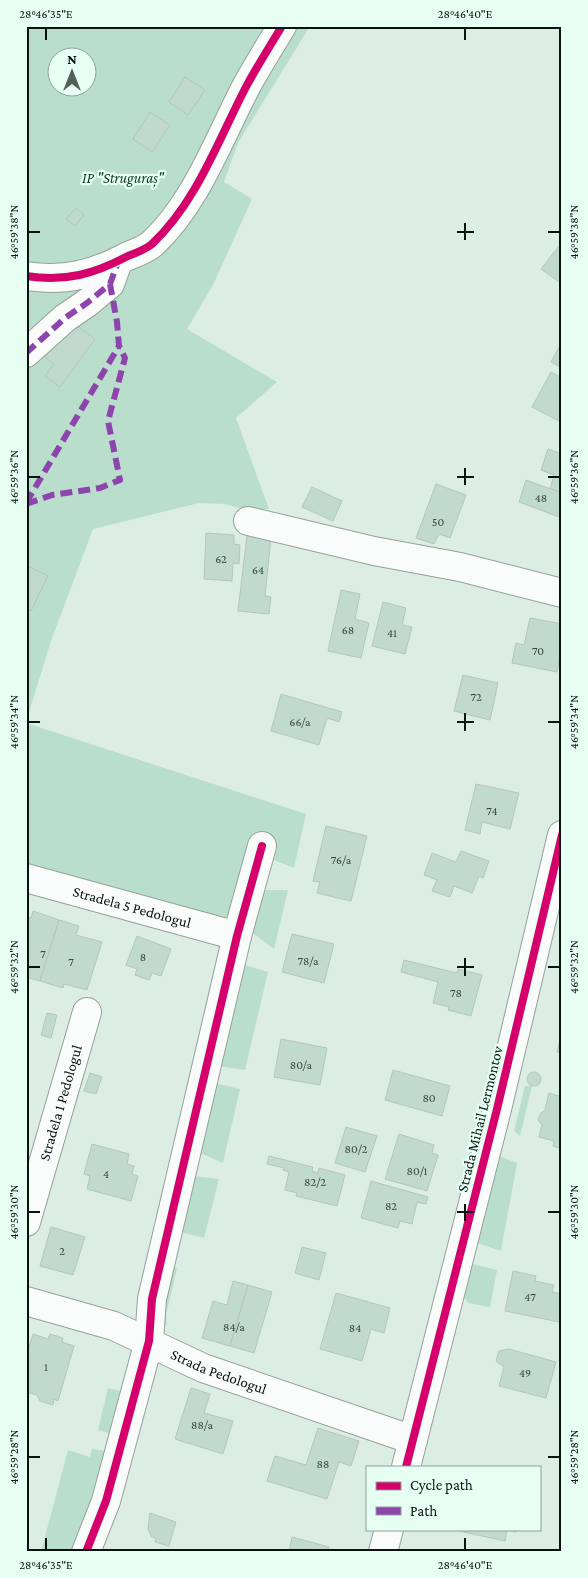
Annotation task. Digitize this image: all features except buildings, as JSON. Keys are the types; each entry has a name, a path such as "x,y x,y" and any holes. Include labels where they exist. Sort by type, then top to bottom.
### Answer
{"street":[{"path":"26,276 36,278 77,277 105,268 150,246 170,226 186,204 248,84 282,26"},
{"path":"26,353 65,318 110,284 118,262"},
{"path":"248,522 374,552 460,567 562,593"},
{"name":"Strada Mihail Lermontov","path":"406,1466 497,1109 562,835"},
{"path":"86,1552 106,1501 149,1342 152,1299 237,936 262,846"},
{"name":"Stradela 5 Pedologul","path":"26,878 237,936"},
{"name":"Stradela 1 Pedologul","path":"26,1222 87,1012"},
{"name":"Strada Pedologul","path":"26,1301 114,1326 203,1368 413,1440"},
{"path":"383,1552 389,1530"}],"green space":[{"name":"IP \"Struguraș\"","path":"26,26 310,26 238,143 224,182 252,199 213,285 187,329 277,382 236,418 269,509 248,510 224,504 199,503 93,529 51,641 26,722"},
{"path":"26,723 306,814 294,868 274,860 277,848 252,840 231,916 222,918 26,864"},
{"path":"261,890 288,890 274,949 250,931"},
{"path":"242,964 268,972 245,1070 218,1066"},
{"path":"214,1083 240,1089 223,1163 200,1153"},
{"path":"525,1086 532,1086 520,1136 514,1131"},
{"path":"496,1155 517,1163 501,1251 474,1242"},
{"path":"193,1176 219,1179 204,1238 181,1232"},
{"path":"469,1263 497,1270 490,1307 468,1303 463,1296"},
{"path":"173,1267 177,1268 166,1315 167,1326 161,1321"},
{"path":"108,1388 120,1391 109,1433 98,1430"},
{"path":"92,1449 105,1451 103,1458 109,1463 76,1552 41,1552 68,1450 90,1457"}],"marked path":[{"path":"26,353 65,318 110,284 118,262"},
{"path":"26,504 52,495 100,488 120,480 108,421 125,358 119,346 110,284"},
{"path":"26,503 119,346"}],"cycle path":[{"path":"26,276 54,278 91,272 141,251 152,244 182,209 206,169 247,85 282,26"},
{"path":"406,1466 497,1109 562,835"},
{"path":"86,1552 106,1501 149,1341 152,1299 237,936 262,846"}]}
